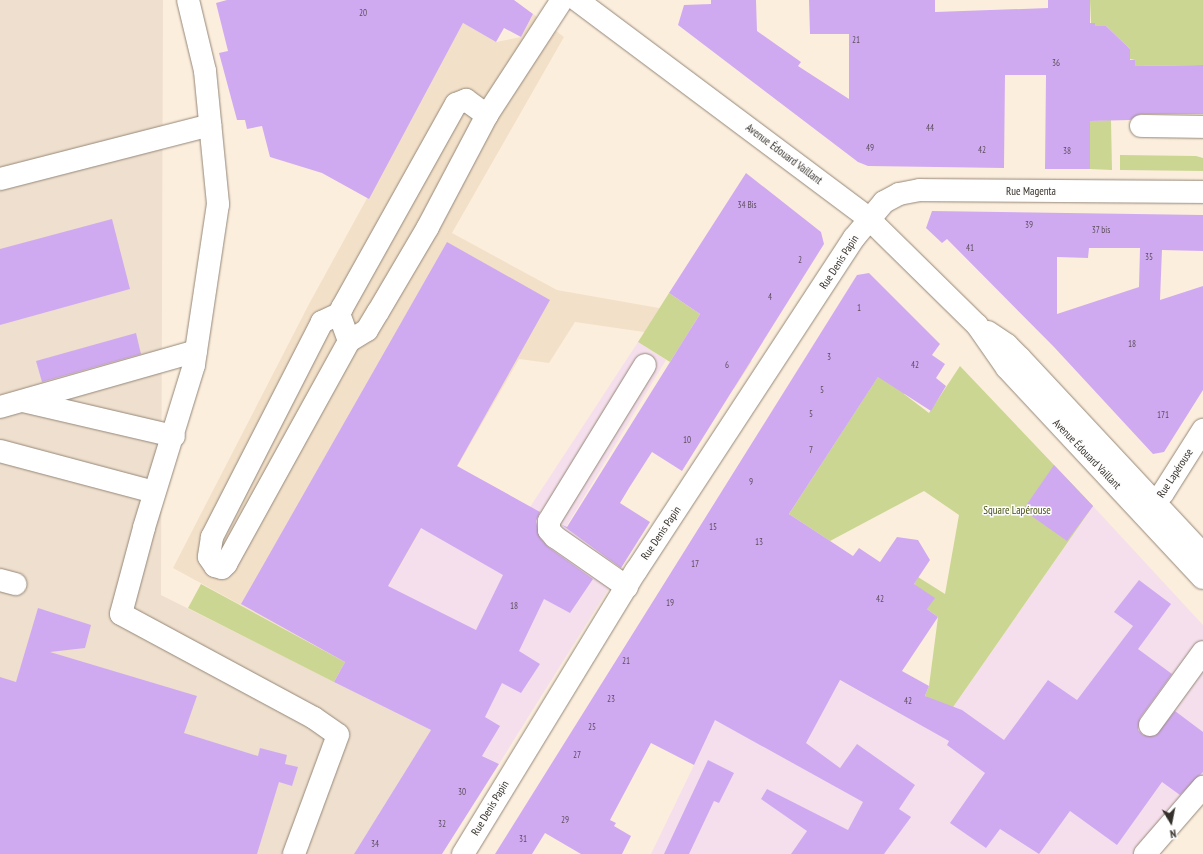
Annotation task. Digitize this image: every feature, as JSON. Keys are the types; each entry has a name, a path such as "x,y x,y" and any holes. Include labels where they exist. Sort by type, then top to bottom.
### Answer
{"street":[{"path":"188,0 205,71 218,204 196,351 174,436 154,492 121,614 314,718 338,735 294,854"},
{"path":"487,115 466,100 456,104 339,314 322,322 212,537 209,556 215,566 222,568 226,564 349,341 367,330 428,227 487,115 562,0"},
{"name":"Avenue Édouard Vaillant","path":"587,3 868,218 977,325 1008,368 1150,509 1203,554"},
{"path":"0,179 210,125"},
{"path":"1141,126 1203,127"},
{"name":"Rue Magenta","path":"868,218 890,198 920,190 1203,192"},
{"name":"Rue Denis Papin","path":"463,854 627,587 868,218"},
{"path":"339,314 349,341"},
{"path":"0,407 196,351"},
{"path":"627,587 555,537 549,530 549,521 645,365"},
{"path":"22,401 174,436"},
{"name":"Rue Lapérouse","path":"1150,509 1203,430"},
{"path":"0,451 154,492"},
{"name":"Avenue Édouard Vaillant","path":"1150,509 1203,578"},
{"path":"1150,725 1203,652"},
{"path":"1145,854 1203,787"}],"shaded area":[{"path":"0,0 163,0 161,595 431,730 354,854 0,854"},
{"path":"533,14 564,37 452,233 557,290 659,308 718,347 728,347 752,361 734,389 644,332 575,322 549,363 519,359 345,662 173,568 309,304 463,23 496,42 521,37"},
{"path":"638,342 666,360 566,527 614,554 610,562 621,569 499,764 334,682 457,466 530,507"},
{"path":"1093,506 1203,625 1203,803 1160,854 651,854 694,765 703,605 935,733"}],"green space":[{"path":"1090,0 1203,0 1203,65 1135,66 1135,60 1130,59 1130,49 1106,26 1095,26 1095,23 1091,23"},
{"path":"1111,120 1112,170 1090,169 1090,121"},
{"path":"1120,155 1196,156 1203,158 1203,171 1120,170"},
{"path":"669,293 700,314 670,362 638,342"},
{"name":"Square Lapérouse","path":"960,366 1093,506 951,710 925,696 929,686 938,617 927,609 914,584 918,577 945,594 959,515 924,491 830,541 789,514 883,369 909,386 904,394 929,413"},
{"path":"201,584 345,662 334,682 188,608"}],"building":[{"path":"227,0 514,0 533,14 521,37 504,28 496,42 463,23 369,199 322,173 270,157 262,126 247,129 245,120 237,120 219,53 228,51 216,3"},
{"path":"711,0 756,0 757,31 801,62 798,66 849,99 849,34 810,34 809,0 935,0 935,12 1048,8 1048,0 1090,0 1090,23 1095,23 1095,26 1106,26 1130,49 1130,60 1135,60 1135,66 1203,65 1203,114 1141,114 1130,120 1090,121 1090,169 1045,169 1046,75 1005,75 1004,168 868,166 858,162 678,25 684,5 711,4"},
{"path":"746,173 821,232 824,244 682,471 652,452 629,488 620,503 650,522 621,568 562,525 567,527 700,314 669,293"},
{"path":"932,211 1203,215 1203,251 1162,250 1160,300 1203,286 1203,390 1164,452 1153,454 1054,347 947,239 942,243 926,228","holes":["1089,248 1140,248 1139,287 1057,314 1057,257 1088,258"]},
{"path":"112,219 130,289 0,325 0,249"},
{"path":"447,242 550,300 457,466 540,512 536,521 540,538 548,547 593,579 570,613 544,599 519,651 540,664 521,693 502,683 485,717 500,726 482,756 499,764 442,854 354,854 431,730 334,682 345,662 241,604","holes":["421,528 503,575 476,630 388,586"]},
{"path":"869,273 940,344 932,355 945,364 936,378 946,386 931,411 878,377 789,514 853,556 859,548 880,562 897,537 918,540 930,560 914,584 935,598 927,609 938,617 902,671 929,686 925,696 962,710 1004,740 1048,680 1077,700 1133,626 1114,612 1139,580 1171,604 1138,649 1172,674 1140,718 1138,730 1143,735 1155,736 1175,711 1203,732 1203,772 1180,795 1162,782 1117,845 1070,811 1039,854 1000,829 986,848 950,823 985,773 947,745 949,741 840,680 806,743 840,768 857,744 915,785 899,809 911,817 884,854 791,854 807,831 761,799 767,789 848,830 863,802 715,720 694,765 651,743 610,820 616,823 614,826 631,836 622,854 581,854 545,833 532,854 495,854 857,275"},
{"path":"136,333 141,354 42,382 36,361"},
{"path":"1054,465 1093,506 1067,541 1023,510"},
{"path":"38,608 91,625 85,648 50,652 197,696 184,733 258,756 260,748 287,755 285,764 298,767 292,786 279,782 257,854 0,854 0,677 16,682"},
{"path":"708,760 734,773 719,803 714,801 689,854 664,854"}]}
